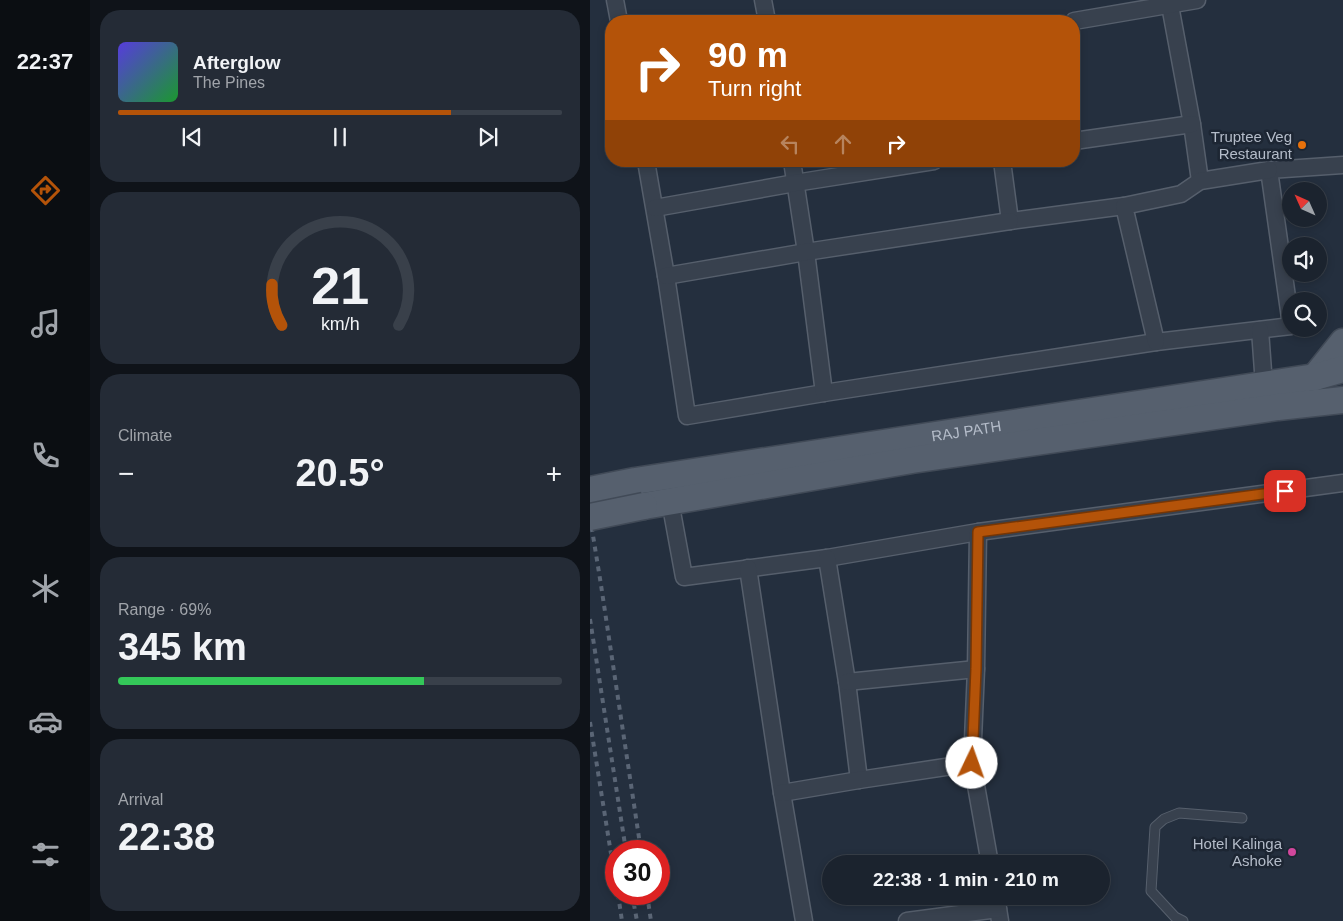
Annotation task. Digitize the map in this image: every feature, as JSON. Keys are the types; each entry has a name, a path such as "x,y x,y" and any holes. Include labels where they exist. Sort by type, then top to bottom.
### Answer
{"main road":[{"path":"1315,377 1343,342"},
{"name":"RAJ PATH","path":"590,490 635,481 1315,377 1343,369"},
{"name":"RAJ PATH","path":"590,517 670,501 912,460 1315,402 1343,400"},
{"path":"1315,402 1343,418"}],"street":[{"path":"615,0 618,15"},
{"path":"763,0 766,15"},
{"path":"1080,20 1169,2 1196,0"},
{"path":"1169,2 1192,124 1200,182"},
{"path":"1080,140 1192,124"},
{"path":"666,276 806,252 1124,206 1181,194 1200,182 1269,170 1343,165"},
{"path":"647,167 687,416 1156,342 1282,327"},
{"path":"793,167 824,393"},
{"path":"655,208 896,167"},
{"path":"1003,167 1010,221"},
{"path":"1269,170 1286,292"},
{"path":"1124,206 1156,342"},
{"path":"1260,330 1264,385"},
{"path":"670,501 684,577 827,558 978,532 1343,483"},
{"path":"978,532 976,669 972,763 988,855"},
{"path":"827,558 847,682 859,780"},
{"path":"748,568 782,793 804,921"},
{"path":"847,682 976,669"},
{"path":"782,793 972,763"},
{"path":"907,921 998,909"}],"lane":[{"path":"1183,921 1175,916 1151,891 1156,827 1164,819 1179,813 1242,818"}],"railway":[{"path":"590,517 639,840"},
{"path":"590,619 624,840"},
{"path":"590,722 609,840"},
{"path":"620,905 622,921"},
{"path":"634,905 637,921"},
{"path":"649,905 651,921"}],"place":[{"name":"Truptee Veg Restaurant","path":"1302,145"},
{"name":"Hotel Kalinga Ashoke","path":"1292,852"}],"route":[{"path":"972,763 976,669 978,532 1285,491"}]}
